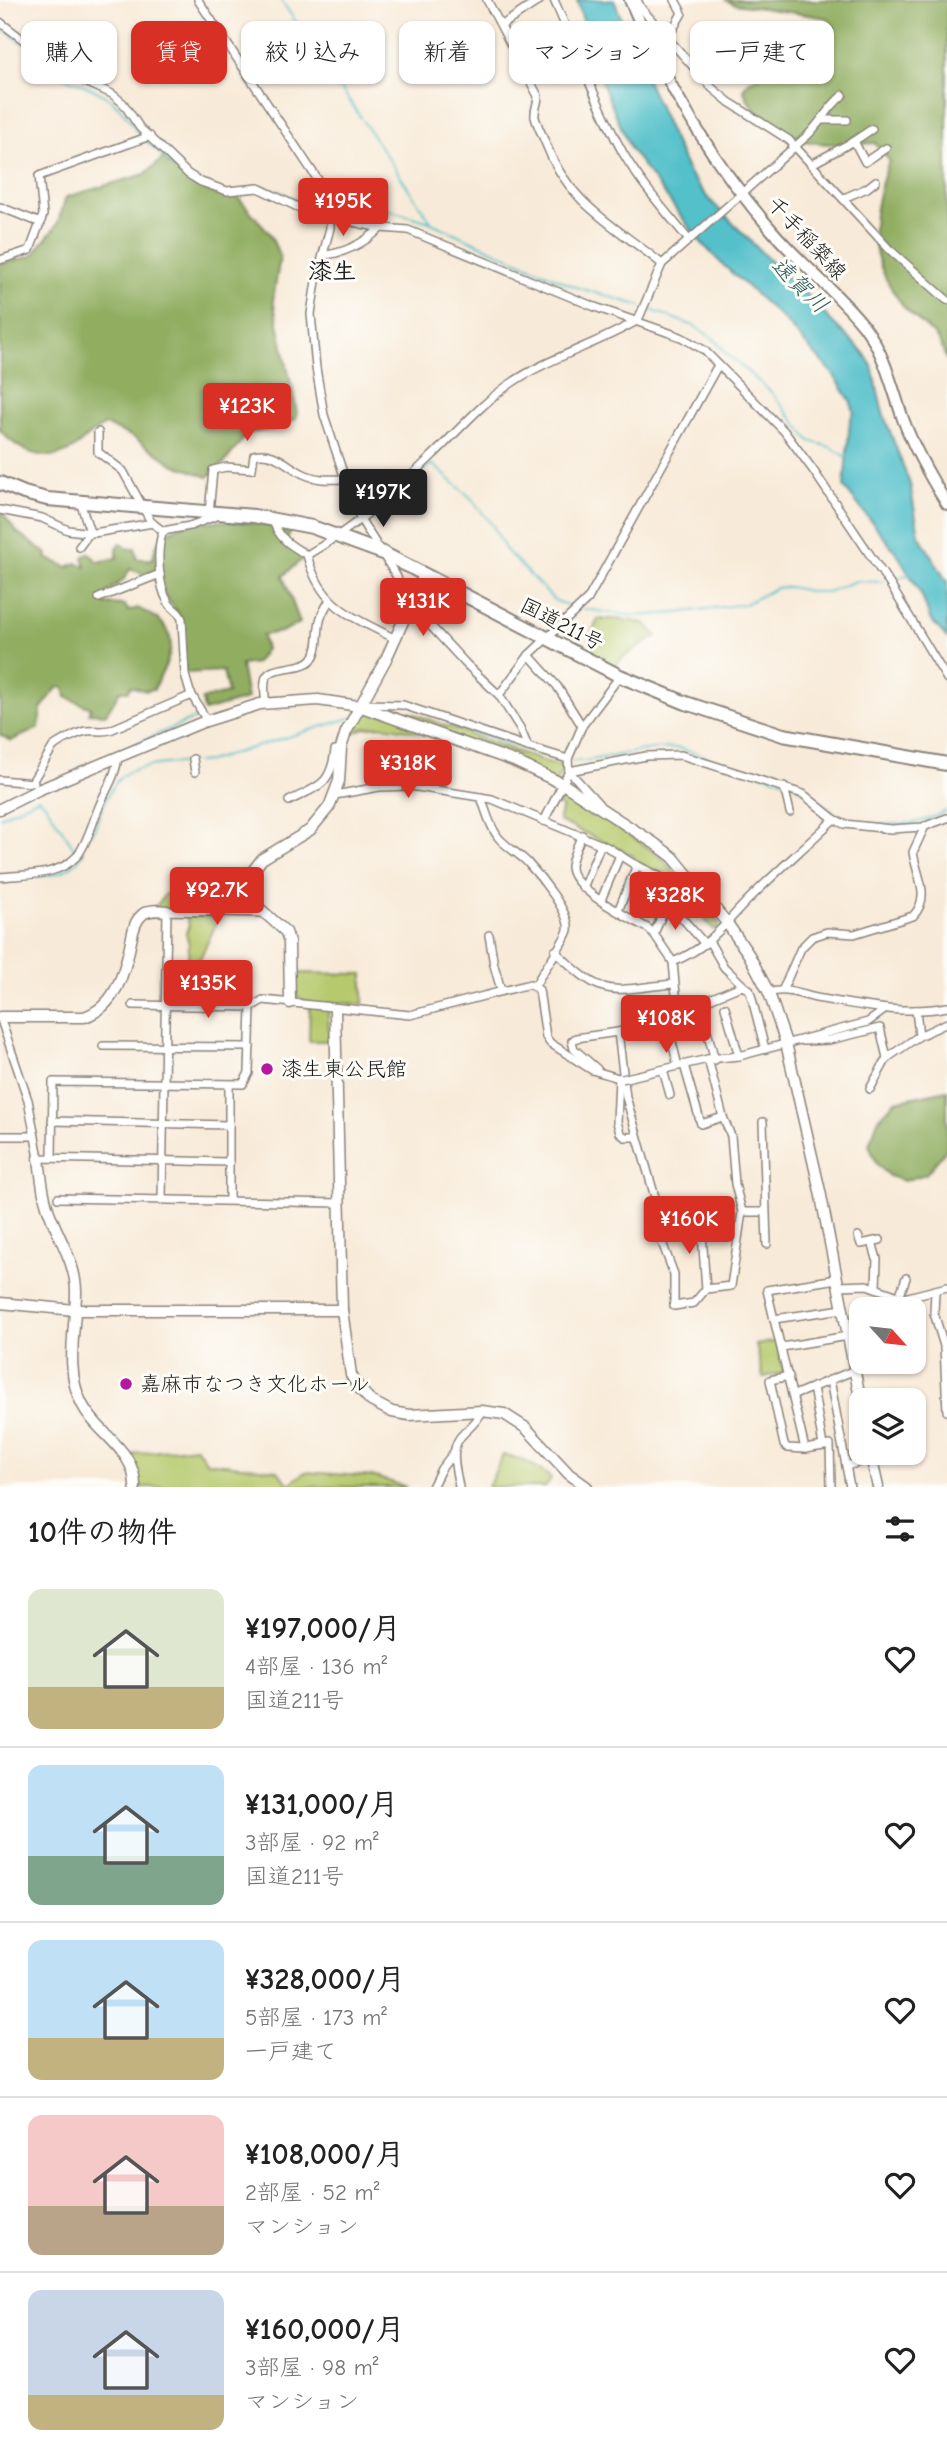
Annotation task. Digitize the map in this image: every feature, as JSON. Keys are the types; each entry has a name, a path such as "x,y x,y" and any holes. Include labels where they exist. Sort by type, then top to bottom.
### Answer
{"highway":[{"name":"国道211号","path":"0,483 24,493 80,502 215,513 312,527 383,553 620,676 686,703 783,735 947,764"}],"main road":[{"name":"千手稲築線","path":"630,0 652,52 688,115 740,195 864,326 891,376 915,449 947,504"}],"street":[{"path":"198,0 330,198 331,217 325,256 316,281 311,314 312,328 324,415 360,520 397,577 402,595 466,664 499,695 520,728 528,747"},
{"path":"488,0 538,96 535,117 550,157 562,178 570,190 605,222 662,264"},
{"path":"502,25 540,0"},
{"path":"554,0 595,96 624,155 690,238"},
{"path":"638,0 641,8 653,21"},
{"path":"675,0 682,13 676,24"},
{"path":"0,22 68,74 111,94 123,103 140,128 188,174 201,182 227,191 258,188 296,208 424,235 595,307 638,320 696,344 783,431 813,470 891,586 947,680"},
{"path":"676,47 712,88 729,102 786,137 899,258 947,300"},
{"path":"307,555 340,536 360,520 510,384 539,367 580,350 638,320 662,264 823,120 832,103 843,95"},
{"path":"823,120 847,120"},
{"path":"812,164 872,129"},
{"path":"0,260 30,250 43,215 39,176 150,136"},
{"path":"854,141 865,162 886,148"},
{"path":"844,198 876,181"},
{"path":"0,207 41,223"},
{"path":"325,256 341,253 381,228"},
{"path":"499,695 529,655 588,599 718,365"},
{"path":"98,432 98,452 123,471 142,507 153,523 163,531 190,526 215,513 213,470 226,467 252,469 254,455 273,455 305,475 320,480 345,479"},
{"path":"80,502 90,532"},
{"path":"0,510 42,518 68,530 90,532 153,523"},
{"path":"273,520 282,538 307,555 312,574 330,601 395,639"},
{"path":"163,531 159,544 160,574 168,604 180,614 185,675 192,695 207,721"},
{"path":"79,547 90,532"},
{"path":"99,598 160,574"},
{"path":"290,1003 289,942 286,932 257,906 250,890 250,878 256,864 310,830 329,807 339,781 341,750 346,732 395,639 424,575"},
{"path":"265,704 267,674 307,663 314,656 320,620 330,601"},
{"path":"529,655 557,686 582,726"},
{"path":"544,821 569,771 568,758 582,726 620,676"},
{"path":"35,786 53,747 58,743 87,731 110,730 192,695"},
{"path":"0,808 35,786 118,757 207,721 265,704 311,700 361,705 403,705 568,758"},
{"path":"361,705 503,757 563,784 673,857 727,923 749,955 791,1042 849,1341"},
{"path":"289,801 326,780 333,765 335,750 341,750"},
{"path":"569,771 670,753 803,794 844,824 891,829 925,826 947,818"},
{"path":"0,877 50,872 61,868 77,855 117,772 118,757"},
{"path":"193,759 195,772"},
{"path":"569,771 604,809"},
{"path":"0,780 35,786"},
{"path":"335,794 379,787 411,786 481,797 582,835 655,874 673,888 654,934"},
{"path":"784,787 790,812"},
{"path":"481,797 496,834 528,863 567,917 568,932 535,986"},
{"path":"673,962 695,953 834,819"},
{"path":"783,989 801,948 812,937 827,932 854,934 913,916 918,911 922,885 913,852 925,826"},
{"path":"582,835 571,865 573,874 583,888 654,934 673,962 677,1006"},
{"path":"583,888 601,844"},
{"path":"601,901 620,855"},
{"path":"618,911 637,865"},
{"path":"636,921 655,874"},
{"path":"667,901 707,942 724,967 751,995 765,1049"},
{"path":"135,1487 133,1469 128,1458 94,1423 80,1401 72,1363 76,1292 73,1268 47,1205 28,1100 0,1017 84,1017 93,1014 122,978 137,921 147,911 264,913"},
{"path":"162,1199 167,911"},
{"path":"489,935 501,990"},
{"path":"555,951 583,977 604,989 627,991 674,984"},
{"path":"133,1005 251,1007 263,1000 410,1015 523,984 535,986 541,996 546,1037 550,1043 592,1070 623,1078 739,1056 868,1022 886,1009"},
{"path":"604,1074 571,1044 576,1038 618,1032 649,1022 677,1006 745,987"},
{"path":"769,993 783,989 820,999 886,1009 947,1007"},
{"path":"52,1158 53,1082 229,1086 243,1084 248,1079 251,1007"},
{"path":"725,1007 739,1056"},
{"path":"335,1009 342,1310 351,1375 371,1401 392,1412 409,1415 482,1411 504,1414 526,1427 569,1474 587,1487"},
{"path":"916,1010 919,1036"},
{"path":"667,1022 701,1124 723,1117"},
{"path":"870,1088 887,1058 919,1036 947,1023"},
{"path":"791,1042 829,1040 880,1028 887,1058"},
{"path":"618,1032 626,1097 657,1204 658,1232 674,1274 674,1306 694,1303 706,1289 731,1286 742,1212 730,1136 723,1117 707,1031"},
{"path":"103,1046 250,1047"},
{"path":"663,1070 670,1096"},
{"path":"623,1078 617,1122 620,1133 637,1137"},
{"path":"229,1086 229,1200"},
{"path":"52,1121 229,1125"},
{"path":"763,1122 767,1244"},
{"path":"0,1136 34,1136"},
{"path":"39,1158 229,1162"},
{"path":"58,1198 339,1203"},
{"path":"742,1212 765,1212"},
{"path":"701,1220 706,1289"},
{"path":"858,1236 860,1244 876,1241 876,1288"},
{"path":"805,1449 766,1290 838,1283 860,1284 899,1297 906,1278"},
{"path":"908,1297 947,1287"},
{"path":"935,1290 934,1314 944,1346 947,1411"},
{"path":"0,1303 75,1310 342,1310"},
{"path":"774,1319 843,1309"},
{"path":"782,1347 848,1336"},
{"path":"793,1395 849,1372"},
{"path":"789,1376 770,1380 784,1445 805,1449 842,1443"},
{"path":"830,1380 850,1487"},
{"path":"813,1387 827,1446 831,1487"},
{"path":"459,1487 454,1452 458,1439 474,1424 482,1411"},
{"path":"432,1487 445,1461 454,1452"},
{"path":"873,1465 878,1487"}],"green space":[{"path":"725,0 947,0 947,361 939,341 912,316 891,288 876,253 874,219 889,160 875,143 816,143 781,133 766,123 753,108 743,89 747,84 834,84 834,21 734,4"},
{"path":"163,158 197,185 215,193 238,197 270,234 280,257 273,300 297,412 296,419 276,429 248,433 225,462 208,477 173,464 133,437 106,425 64,453 44,456 24,450 0,430 0,264 32,256 57,225 66,197 145,174"},
{"path":"0,510 17,532 47,554 46,558 68,567 76,563 86,567 83,557 89,553 98,562 117,558 120,543 128,549 135,548 137,559 153,559 159,542 171,530 189,524 210,521 292,528 286,542 307,555 283,576 300,623 281,632 262,635 266,649 256,663 241,665 247,699 204,711 202,699 228,693 223,671 185,673 181,619 152,576 152,572 146,575 130,569 124,579 102,597 106,604 125,605 128,611 138,608 159,620 167,630 171,647 154,689 145,691 131,686 128,691 120,691 106,714 89,713 91,708 66,697 64,687 57,688 41,709 39,728 11,741 0,735"},
{"path":"598,619 645,623 657,636 623,657 612,668 589,656 598,637 592,633"},
{"path":"376,708 409,712 548,763 565,766 554,785 660,856 720,924 714,930 662,874 633,860 634,856 559,821 563,808 558,805 563,796 523,774 437,738 409,731 384,727 365,728 345,737 356,715"},
{"path":"165,894 196,894 196,916 220,916 195,969 205,974 204,986 186,986 189,944 186,933 189,926 187,917 195,915 193,912 153,911"},
{"path":"295,973 363,974 363,1004 328,1003 329,1041 309,1041 310,1003 296,996"},
{"path":"947,1090 947,1149 926,1174 904,1181 889,1176 877,1164 869,1145 878,1120 895,1101"},
{"path":"777,1341 784,1373 763,1377 756,1345"},
{"path":"196,1447 207,1462 276,1470 289,1484 305,1472 375,1477 407,1487 137,1487 134,1454"},
{"path":"503,1455 522,1460 546,1474 551,1478 546,1487 488,1487"}],"water":[{"path":"577,0 614,0 622,21 583,21"},
{"path":"603,84 649,84 688,172 708,198 864,353 872,366 883,413 910,484 919,535 947,582 947,638 930,619 922,596 898,555 844,487 850,420 854,412 850,400 833,374 783,319 700,241 631,150"}],"waterway":[{"path":"281,0 361,118"},
{"path":"0,27 21,42"},
{"path":"81,84 113,101 140,136"},
{"path":"363,121 431,222"},
{"path":"145,140 193,181"},
{"path":"260,186 277,190 309,205 327,208"},
{"path":"205,187 222,193"},
{"path":"235,194 250,192"},
{"path":"332,208 356,206 392,211 427,221 576,287 641,306"},
{"path":"646,308 694,326 713,338 726,353 771,392 810,441 830,447 847,457"},
{"path":"417,475 432,464 471,498 493,526 505,549 554,600 574,608"},
{"path":"889,580 911,574"},
{"path":"583,609 635,616 677,613 745,604 776,588 827,592 856,581 884,582"},
{"path":"77,769 200,716"},
{"path":"197,762 209,761 350,718"},
{"path":"459,727 556,759"},
{"path":"572,761 651,749 678,748 792,783 836,814 854,821 878,824 914,823 947,811"},
{"path":"92,834 108,795 122,776 136,769 192,762"},
{"path":"0,817 39,798 76,851"},
{"path":"36,877 63,871 75,864 84,852"}],"place":[{"name":"漆生東公民館","path":"267,1069"},
{"name":"嘉麻市なつき文化ホール","path":"126,1384"}],"district":[{"name":"漆生","path":"332,271"}],"water label":[{"name":"遠賀川","path":"800,285"}]}
